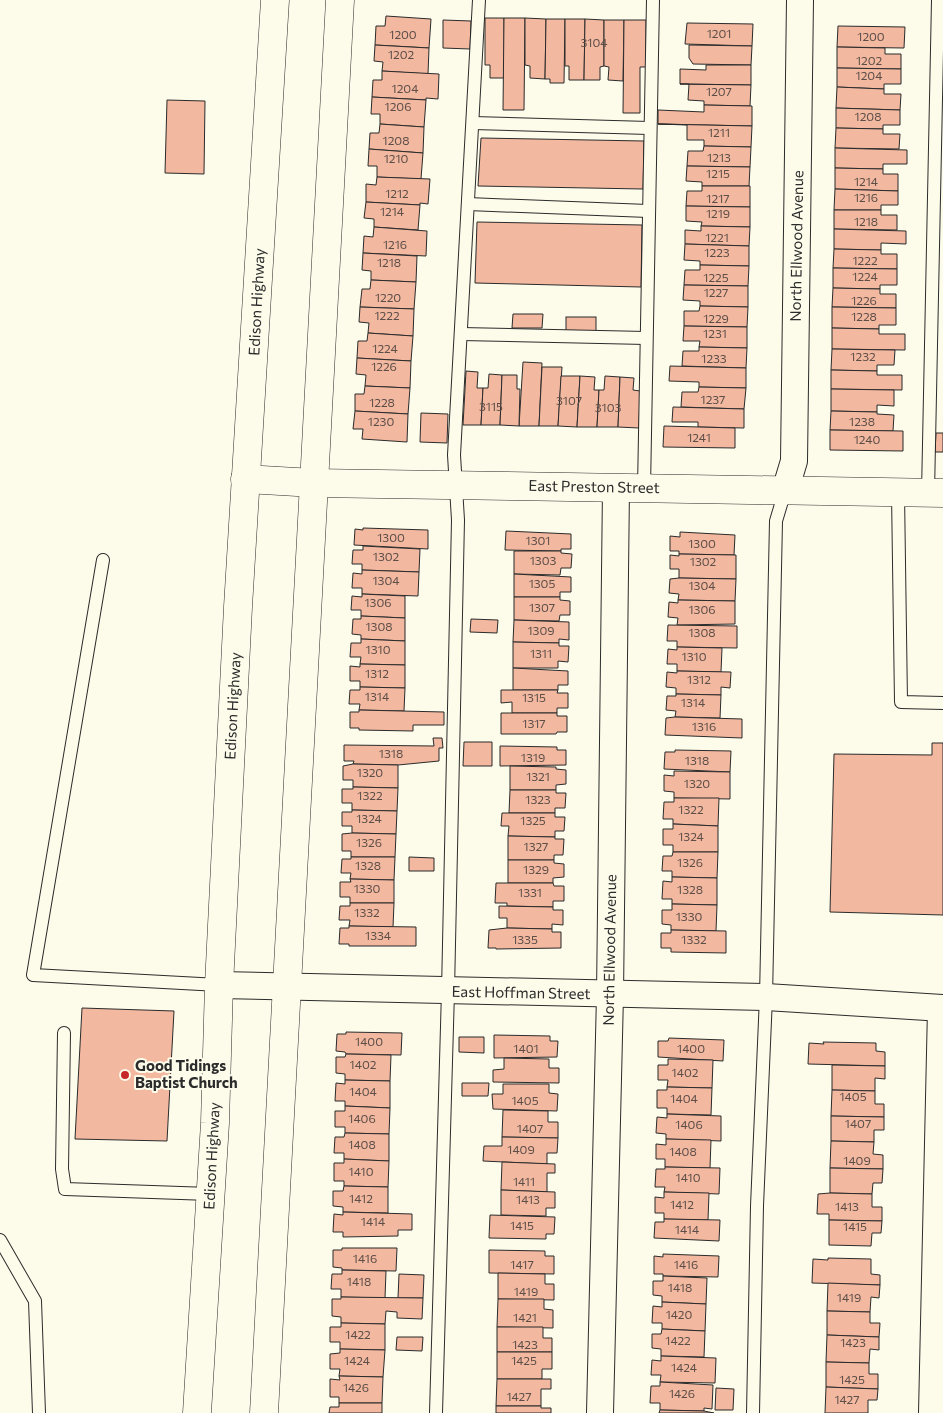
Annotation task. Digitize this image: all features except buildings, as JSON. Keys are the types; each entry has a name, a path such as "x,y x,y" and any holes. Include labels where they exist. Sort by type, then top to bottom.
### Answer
{"main road":[{"name":"Edison Highway","path":"197,1413 215,1123 219,984 245,479 275,0"},
{"path":"264,1413 340,0"},
{"name":"East Preston Street","path":"245,479 314,483 936,493"}],"street":[{"name":"North Ellwood Avenue","path":"786,490 794,461 800,0"},
{"name":"North Ellwood Avenue","path":"600,1413 610,995 616,488"},
{"name":"East Hoffman Street","path":"219,984 766,998 942,1008"},
{"path":"932,1413 942,1008"}],"lane":[{"path":"436,1413 448,991 458,520 454,455 479,0"},
{"path":"644,488 649,128 653,0"},
{"path":"936,493 938,0"},
{"path":"473,123 649,128"},
{"path":"468,204 648,211"},
{"path":"461,334 646,338"},
{"path":"753,1413 757,1206 766,998 776,521 786,490"},
{"path":"898,493 901,702 943,703"},
{"path":"103,560 33,975 219,984"},
{"path":"64,1033 62,1169 65,1188 210,1194"},
{"path":"0,1240 35,1302 39,1413"}],"place":[{"name":"Good Tidings Baptist Church","path":"125,1075"}]}
